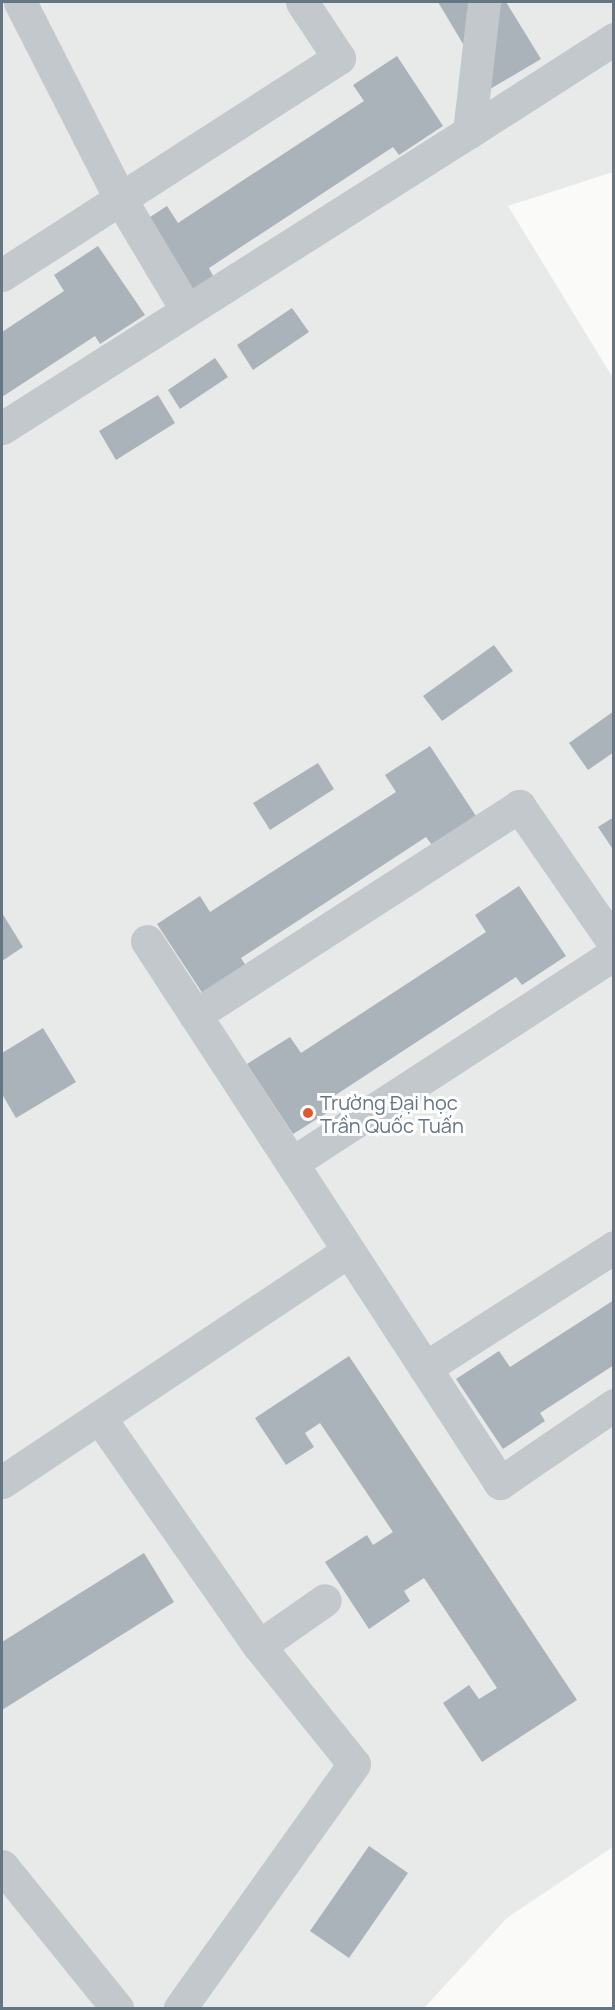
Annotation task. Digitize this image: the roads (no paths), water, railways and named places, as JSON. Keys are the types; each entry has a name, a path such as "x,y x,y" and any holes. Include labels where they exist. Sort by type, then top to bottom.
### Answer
{"lane":[{"path":"20,2 121,201 186,309"},
{"path":"2,274 121,201 339,58 302,2"},
{"path":"469,132 484,2"},
{"path":"2,428 614,39"},
{"path":"195,1015 519,806 614,943"},
{"path":"147,941 500,1483 614,1404"},
{"path":"292,1163 614,954"},
{"path":"425,1368 614,1247"},
{"path":"2,1482 348,1251"},
{"path":"99,1417 259,1646 354,1764 180,2008"},
{"path":"259,1646 325,1600"},
{"path":"2,1866 117,2008"}],"place":[{"name":"Trường Đại học Trần Quốc Tuấn","path":"308,1113"}]}
